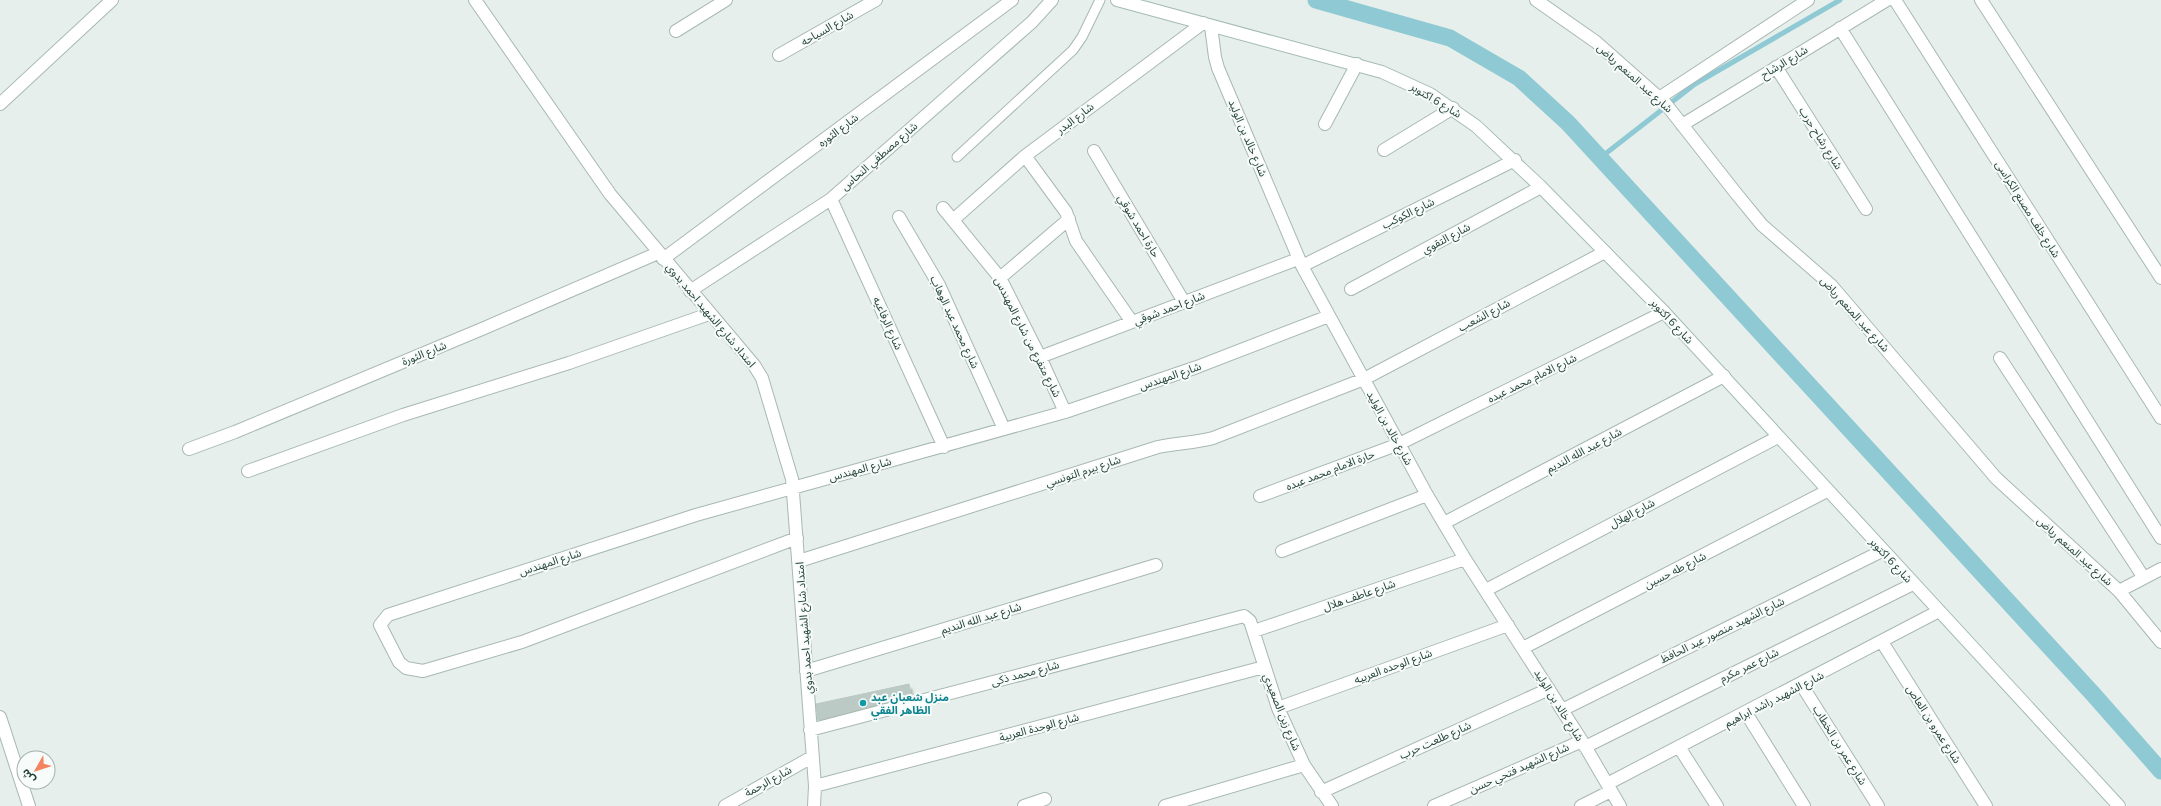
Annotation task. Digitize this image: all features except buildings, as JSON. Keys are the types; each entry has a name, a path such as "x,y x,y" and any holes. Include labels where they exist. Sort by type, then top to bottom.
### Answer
{"street":[{"path":"0,104 112,0"},
{"name":"امتداد شارع الشهيد احمد بدوي","path":"475,0 610,194 709,314 754,365 762,378 790,471 792,487 799,561 814,786 814,806"},
{"path":"676,31 726,0"},
{"name":"شارع السياحه","path":"779,55 876,0"},
{"name":"شارع الثوره","path":"661,256 1012,0"},
{"name":"شارع مصطفي النحاس","path":"690,291 831,199 1032,22 1052,0"},
{"name":"شارع 6 اكتوبر","path":"1117,0 1357,64 1407,82 1453,108 1476,126 1515,160 1664,312 1882,551 2118,806"},
{"name":"شارع عبد المنعم رياض","path":"1536,0 1596,42 1662,101 1748,209 1777,239 1826,281 1848,303 1996,478 2119,591 2161,642"},
{"path":"1662,101 1808,0"},
{"name":"شارع الرشاح","path":"1681,123 1887,0"},
{"name":"شارع خلف مصنع الكراسى","path":"1895,0 2161,418"},
{"path":"1981,0 2161,278"},
{"name":"شارع البدر","path":"953,220 1025,156 1207,25"},
{"name":"شارع خالد بن الوليد","path":"1207,25 1218,68 1300,262 1399,444 1465,559 1549,689 1620,806"},
{"path":"1840,28 2161,538"},
{"path":"1325,124 1357,64"},
{"name":"شارع رشاح حرب","path":"1776,67 1866,209"},
{"path":"1384,150 1453,108"},
{"name":"حارة احمد شوقي","path":"1094,150 1184,302"},
{"path":"1025,156 1069,219 1076,241 1132,322"},
{"name":"شارع الكوكب","path":"1300,262 1515,160"},
{"name":"شارع التقوي","path":"1350,289 1541,187"},
{"name":"شارع الرفاعيه","path":"831,199 944,447"},
{"name":"شارع متفرع من شارع المهندس","path":"943,208 1000,278 1040,357 1065,412"},
{"name":"شارع محمد عبد الوهاب","path":"899,217 939,285 1004,430"},
{"path":"1000,278 1069,219"},
{"name":"شارع الشعب","path":"1364,380 1605,252"},
{"name":"شارع الثورة","path":"189,449 243,429 661,256"},
{"name":"شارع احمد شوقي","path":"1040,357 1184,302 1300,262"},
{"name":"شارع الامام محمد عبده","path":"1399,444 1664,312"},
{"path":"248,471 403,415 570,363 709,314"},
{"name":"شارع المهندس","path":"797,538 522,642 423,670 406,668 399,662 380,625 388,615 696,515 1065,412 1196,367 1329,316"},
{"path":"2000,358 2144,578"},
{"name":"شارع عبد الله النديم","path":"1444,523 1724,376"},
{"name":"شارع بيرم التونسي","path":"799,561 1158,447 1177,443 1195,443 1213,438 1364,380"},
{"name":"شارع الهلال","path":"1486,590 1778,437"},
{"name":"حارة الامام محمد عبده","path":"1260,496 1399,444"},
{"name":"شارع طه حسين","path":"1523,648 1827,491"},
{"path":"1282,551 1427,494"},
{"name":"شارع الشهيد منصور عبد الحافظ","path":"1562,710 1882,551"},
{"name":"شارع عاطف هلال","path":"1254,631 1465,559"},
{"name":"شارع عبد الله النديم","path":"806,671 1156,565"},
{"path":"2119,591 2161,569"},
{"name":"شارع عمر مكرم","path":"1583,744 1913,584"},
{"name":"شارع الشهيد راشد ابراهيم","path":"1581,806 1679,747 1939,611"},
{"name":"شارع زين الصعيدي","path":"1240,616 1248,618 1254,631 1278,708 1304,766 1332,806"},
{"name":"شارع محمد ذكى","path":"810,730 1240,616"},
{"name":"شارع الوحده العربيه","path":"1278,708 1508,625"},
{"name":"شارع عمرو بن العاص","path":"1882,642 1986,806"},
{"name":"شارع الوحدة العربية","path":"814,786 1264,667"},
{"name":"شارع عمر بن الخطاب","path":"1801,684 1878,806"},
{"name":"شارع طلعت حرب","path":"1321,792 1549,689"},
{"path":"1746,713 1804,806"},
{"path":"0,717 29,806"},
{"name":"شارع الشهيد فتحي حسن","path":"1434,806 1583,744"},
{"path":"1679,747 1717,806"},
{"name":"شارع الرحمة","path":"725,806 812,757"},
{"path":"1165,806 1304,766"},
{"path":"1024,806 1045,800"}],"lane":[{"path":"957,157 1073,50 1082,38 1100,0"}],"waterway":[{"path":"1316,0 1450,38 1519,78 1568,123 2093,694 2161,771"},
{"path":"1600,158 1695,84 1840,0"}],"place":[{"name":"منزل شعبان عبد الظاهر الفقي","path":"863,703"}]}
